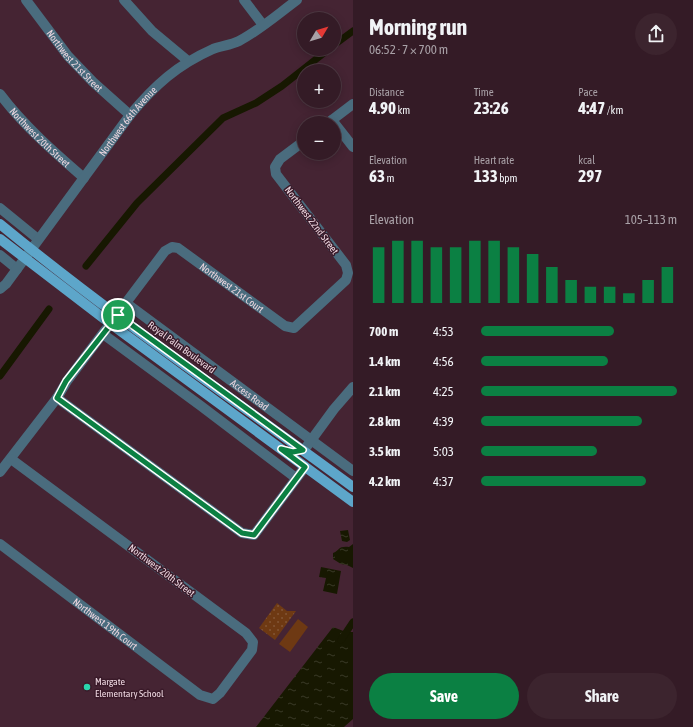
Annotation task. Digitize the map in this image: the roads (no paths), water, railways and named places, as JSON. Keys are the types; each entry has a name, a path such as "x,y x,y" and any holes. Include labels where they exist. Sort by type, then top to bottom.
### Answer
{"main road":[{"name":"Royal Palm Boulevard","path":"0,224 118,315 353,487"},
{"path":"0,239 111,324 353,502"},
{"path":"281,449 293,452 303,450"},
{"path":"305,467 309,464 324,465"}],"street":[{"name":"Northwest 21st Street","path":"26,0 68,56 93,82 130,115"},
{"path":"124,0 152,31 188,61"},
{"path":"244,0 263,25"},
{"name":"Northwest 66th Avenue","path":"0,289 6,284 130,115 164,78 188,61 215,48 237,42 251,34 297,0"},
{"name":"Northwest 20th Street","path":"0,94 13,111 40,139 84,178"},
{"path":"337,116 353,104"},
{"path":"341,133 353,147"},
{"name":"Northwest 22nd Street","path":"294,328 346,280 348,273 346,265 276,174 275,166 280,159 297,146"},
{"path":"0,208 38,239"},
{"name":"Northwest 21st Court","path":"126,303 165,252 172,247 178,248 285,326 294,328"},
{"path":"0,255 17,269"},
{"path":"0,472 57,398 66,381 126,303"},
{"name":"Access Road","path":"126,303 353,471"},
{"path":"103,334 296,478"},
{"path":"303,450 334,409 353,387"},
{"path":"57,398 242,533 254,535 305,467"},
{"name":"Northwest 20th Street","path":"11,459 246,633 253,642 252,650 220,693 213,699"},
{"name":"Northwest 19th Court","path":"0,544 200,695 213,699"}],"water":[{"path":"348,530 350,540 347,542 342,541 340,531"},
{"path":"353,544 353,568 341,564 333,559 333,553 341,548 349,547"},
{"path":"321,567 341,571 337,594 323,591 326,578 319,577"},
{"path":"333,627 346,632 353,632 353,719 344,727 256,727"}],"waterway":[{"path":"341,40 353,31"},
{"path":"86,266 137,203 223,118 256,103 282,86 320,56"},
{"path":"0,376 49,309"},
{"path":"341,640 353,622"}],"place":[{"name":"Margate Elementary School","path":"87,687"}]}
